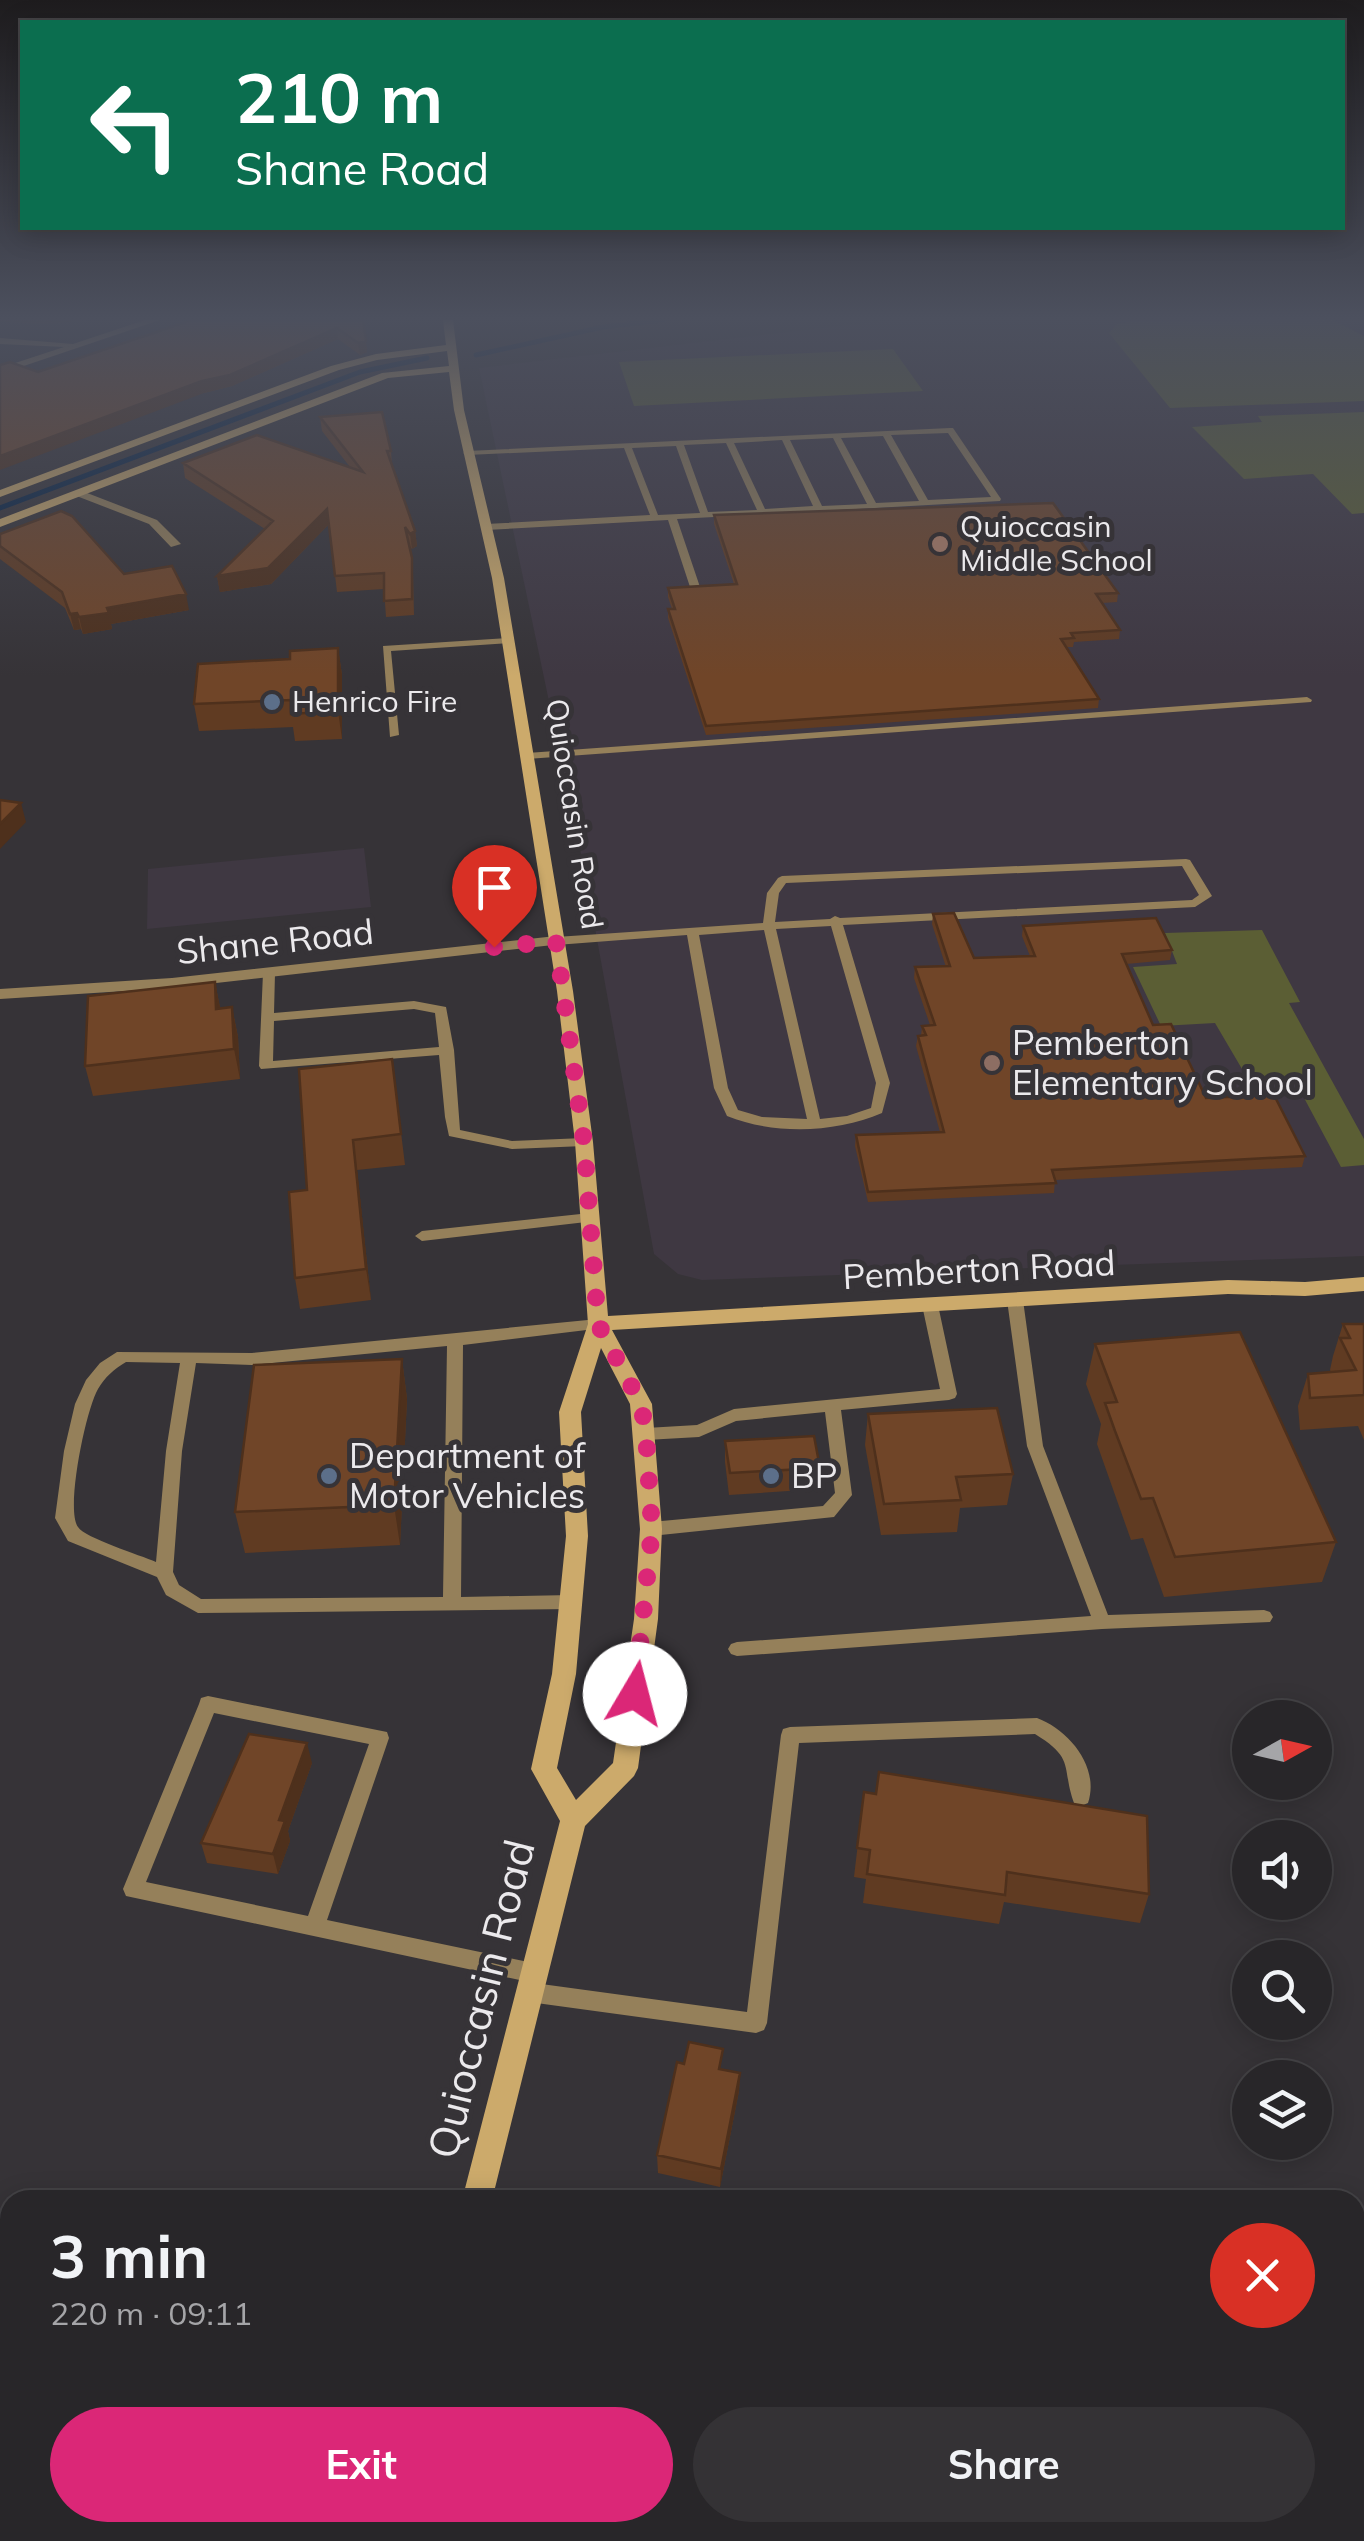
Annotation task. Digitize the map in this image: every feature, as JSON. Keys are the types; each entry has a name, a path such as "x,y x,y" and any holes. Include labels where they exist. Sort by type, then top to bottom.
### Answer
{"main road":[{"path":"0,494 147,439"},
{"path":"0,522 219,439"},
{"name":"Quioccasin Road","path":"465,439 486,527 527,756 584,1142 590,1218 598,1324 570,1412 577,1536 564,1674 544,1770 573,1820"},
{"name":"Pemberton Road","path":"598,1324 1364,1284"},
{"name":"Quioccasin Road","path":"479,2190 573,1820 624,1768 646,1619 652,1529 646,1434 641,1404 598,1324"}],"street":[{"path":"78,492 153,522 176,544"},
{"name":"Shane Road","path":"0,994 90,991 556,941"}],"lane":[{"path":"467,453 769,439"},
{"path":"785,439 819,508"},
{"path":"837,439 873,506"},
{"path":"889,439 925,503"},
{"path":"486,527 996,499 956,439"},
{"path":"729,440 762,512"},
{"path":"680,443 704,515"},
{"path":"627,446 654,518"},
{"path":"672,517 696,590"},
{"path":"394,734 386,648 508,640"},
{"path":"527,756 1307,700"},
{"path":"556,941 768,926 835,920 1195,903 1206,896 1186,862 782,880 773,893 768,926 814,1121"},
{"path":"692,931 724,1104 732,1113 759,1123 814,1121 868,1116 877,1110 884,1095 835,920"},
{"path":"269,972 270,1017 264,1030 266,1066 447,1050"},
{"path":"270,1017 414,1005 440,1010 447,1050 443,1066 454,1133 512,1145 584,1142"},
{"path":"422,1236 590,1218"},
{"path":"1016,1300 1035,1446 1102,1622"},
{"path":"646,1434 700,1431 734,1414 949,1394 930,1305"},
{"path":"164,1572 74,1536 64,1518 86,1396 104,1364 123,1356 252,1360 598,1324"},
{"path":"452,1604 456,1340"},
{"path":"189,1358 174,1450 164,1572 172,1590 198,1606 571,1602"},
{"path":"652,1529 828,1512 844,1495 832,1405"},
{"path":"737,1650 1102,1622 1264,1617"},
{"path":"314,1927 380,1738 208,1704 132,1889 314,1927 531,1983 756,2024 790,1735 1037,1726 1059,1738 1072,1752 1080,1772 1081,1797"}],"shaded area":[{"path":"494,439 1364,439 1364,1256 702,1280 678,1274 654,1254 585,873"},
{"path":"364,848 371,907 147,929 148,869"}],"green space":[{"path":"1204,439 1364,439 1364,513 1352,514 1313,474 1244,479"},
{"path":"1262,930 1300,1002 1289,1003 1364,1139 1364,1165 1341,1167 1295,1081 1252,1086 1215,1023 1161,1026 1133,967 1177,964 1165,933"}],"building":[{"path":"0,439 47,439 0,456"},
{"path":"248,439 267,439 363,472 337,439 388,439 391,451 387,451 415,531 410,534 405,527 412,558 412,599 384,601 384,573 335,576 327,509 268,568 217,576 273,521 183,463"},
{"path":"1053,503 1118,593 1096,594 1120,630 1071,633 1074,638 1061,639 1099,699 706,726 668,609 675,609 668,588 737,584 714,515"},
{"path":"61,511 72,516 124,574 172,566 186,594 107,608 109,613 79,617 77,613 70,614 62,592 0,546 0,534"},
{"path":"338,648 338,711 291,714 291,700 194,704 198,664 290,659 290,651"},
{"path":"0,800 21,803 0,824"},
{"path":"954,913 974,958 1035,956 1023,926 1156,918 1172,950 1122,954 1153,1025 1171,1024 1206,1098 1274,1095 1305,1156 1052,1170 1056,1183 868,1192 856,1135 944,1132 918,1036 926,1035 922,1026 935,1025 915,967 950,966 933,914"},
{"path":"215,982 216,1009 232,1007 234,1049 85,1066 88,996"},
{"path":"392,1059 401,1134 353,1140 366,1269 295,1278 289,1192 307,1190 299,1069"},
{"path":"1343,1324 1364,1324 1364,1395 1310,1398 1308,1374 1356,1370 1340,1338 1350,1338"},
{"path":"1240,1332 1336,1542 1175,1557 1153,1498 1141,1499 1115,1431 1105,1403 1117,1402 1095,1344"},
{"name":"Department of Motor Vehicles","path":"402,1359 394,1505 235,1512 254,1365"},
{"path":"997,1408 1013,1474 956,1477 961,1500 884,1504 868,1414"},
{"path":"814,1436 820,1468 730,1473 725,1441"},
{"path":"249,1734 307,1743 279,1820 285,1821 273,1854 201,1843"},
{"path":"879,1772 1147,1816 1149,1894 1007,1872 1005,1895 867,1874 870,1850 857,1848 864,1792 876,1794"},
{"path":"689,2042 723,2049 719,2069 740,2073 721,2169 657,2155 677,2062 684,2064"}],"waterway":[{"path":"0,508 184,439"}],"place":[{"name":"Quioccasin Middle School","path":"940,544"},
{"name":"Henrico Fire","path":"272,702"},
{"name":"Pemberton Elementary School","path":"992,1063"},
{"name":"Department of Motor Vehicles","path":"329,1476"},
{"name":"BP","path":"771,1476"}],"route":[{"path":"494,947 556,941 584,1142 598,1324 641,1404 646,1434 652,1529 646,1619 635,1694"}]}
